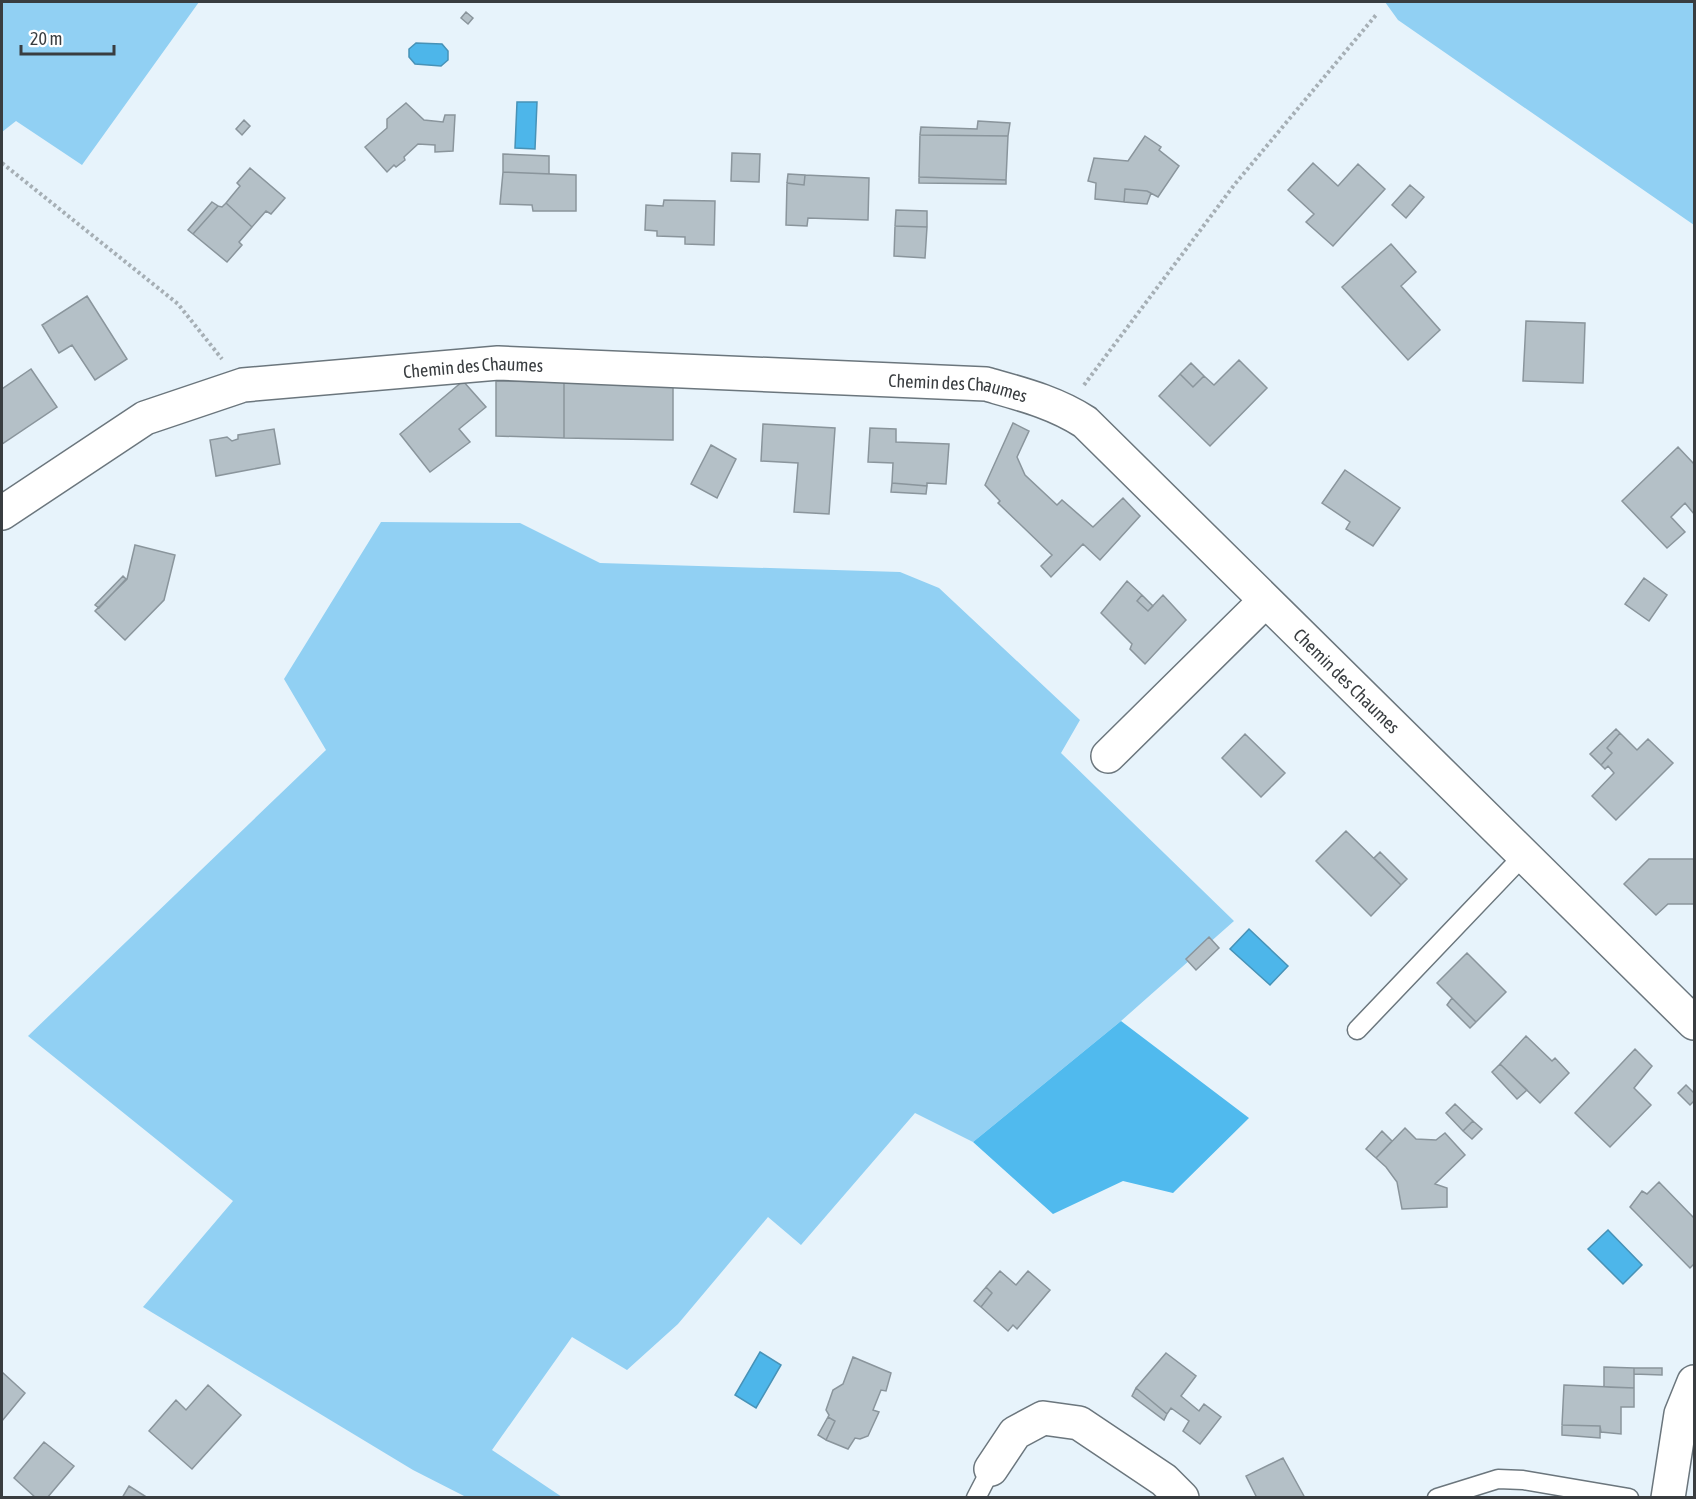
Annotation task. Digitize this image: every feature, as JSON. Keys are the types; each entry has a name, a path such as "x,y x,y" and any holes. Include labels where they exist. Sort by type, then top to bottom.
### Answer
{"street":[{"name":"Chemin des Chaumes","path":"2,513 145,418 243,385 498,363 986,384 1043,400 1066,410 1085,422 1695,1023"},
{"path":"1108,756 1265,601"},
{"path":"1668,1497 1681,1414 1695,1382"},
{"path":"991,1469 1015,1433 1043,1418 1079,1423 1164,1480 1182,1497"}],"lane":[{"path":"1356,1030 1524,855"},
{"path":"976,1497 991,1469"},
{"path":"1437,1497 1498,1479 1523,1480 1629,1497"}],"path":[{"path":"1066,410 1235,184 1376,15"},
{"path":"2,163 178,304 243,385"}],"shaded area":[{"path":"2,2 199,2 82,165 16,121 2,132"},
{"path":"1385,2 1694,2 1694,225 1398,20"},
{"path":"416,43 442,44 448,51 448,60 441,66 415,64 409,57 409,49"},
{"path":"517,102 537,102 535,149 515,148"},
{"path":"381,522 520,523 600,563 900,572 939,588 1080,720 1061,753 1234,921 1121,1021 973,1142 915,1113 801,1245 768,1217 678,1324 627,1370 572,1337 492,1450 562,1497 466,1497 413,1470 143,1307 233,1201 28,1036 326,750 284,679"},
{"path":"1249,929 1288,966 1270,985 1230,949"},
{"path":"1121,1021 1249,1118 1173,1193 1123,1181 1053,1214 973,1142"},
{"path":"1608,1230 1642,1265 1623,1284 1588,1249"},
{"path":"760,1352 781,1365 756,1408 735,1395"}],"building":[{"path":"466,12 473,18 468,24 461,18"},
{"path":"406,103 424,120 443,122 445,115 455,115 453,151 435,152 435,145 418,144 404,157 405,160 396,167 394,165 387,172 365,147 387,128 387,119"},
{"path":"244,120 250,126 242,135 236,129"},
{"path":"978,121 1010,123 1008,136 920,135 921,127 977,129"},
{"path":"920,135 1008,136 1006,180 919,177"},
{"path":"1145,136 1161,147 1159,150 1179,166 1158,197 1147,191 1125,189 1124,202 1095,199 1096,183 1088,181 1094,158 1128,161"},
{"path":"732,153 760,154 759,182 731,181"},
{"path":"503,154 549,156 549,174 503,172"},
{"path":"1313,163 1338,186 1358,164 1385,189 1333,246 1306,222 1314,214 1288,190"},
{"path":"250,168 285,198 271,214 266,211 252,227 226,203 240,186 237,183"},
{"path":"503,172 576,175 576,211 533,211 532,205 500,204"},
{"path":"788,174 805,175 804,185 787,183"},
{"path":"805,175 869,178 868,220 808,218 807,226 786,225 787,183 804,185"},
{"path":"919,177 1006,180 1006,184 919,183"},
{"path":"1410,185 1424,197 1406,218 1392,205"},
{"path":"1125,189 1151,193 1147,204 1124,202"},
{"path":"664,200 715,201 714,245 685,244 685,237 657,236 657,231 645,230 646,205 663,206"},
{"path":"212,202 218,206 193,234 188,230"},
{"path":"226,203 252,227 239,242 242,245 227,262 193,234 218,206 222,207"},
{"path":"896,210 927,211 927,227 895,226"},
{"path":"895,226 927,227 925,258 894,256"},
{"path":"1391,244 1416,272 1401,286 1440,330 1408,360 1342,287"},
{"path":"87,296 127,359 95,380 72,345 59,353 42,325"},
{"path":"1526,321 1585,323 1583,383 1523,381"},
{"path":"1239,360 1267,388 1210,446 1159,396 1180,374 1193,387 1204,376 1214,385"},
{"path":"1191,363 1204,376 1193,387 1180,374"},
{"path":"31,369 57,407 2,444 2,389"},
{"path":"463,381 486,407 459,429 470,442 430,472 400,434"},
{"path":"496,381 564,382 564,438 496,436"},
{"path":"564,382 673,385 673,440 564,438"},
{"path":"1013,423 1029,431 1017,457 1025,475 1057,505 1062,500 1093,527 1123,498 1140,516 1100,560 1083,544 1051,577 1041,566 1052,555 998,503 1000,501 985,485"},
{"path":"763,424 835,428 829,514 794,512 798,463 761,461"},
{"path":"870,428 896,429 896,442 949,444 946,484 927,483 927,486 892,483 893,463 868,462"},
{"path":"274,429 280,464 216,476 210,440 227,437 232,441 238,439 238,435"},
{"path":"711,445 736,459 717,498 691,484"},
{"path":"1678,447 1694,464 1694,514 1685,503 1671,517 1685,532 1667,548 1622,501"},
{"path":"1345,470 1400,508 1373,546 1346,529 1350,522 1322,503"},
{"path":"892,483 927,486 926,494 891,492"},
{"path":"135,545 175,555 164,600 125,640 95,611 127,579"},
{"path":"123,576 126,579 99,608 95,605"},
{"path":"1644,578 1667,595 1649,621 1625,604"},
{"path":"1127,581 1142,595 1137,601 1148,611 1163,595 1186,620 1145,664 1130,649 1132,644 1101,613"},
{"path":"1142,595 1153,606 1148,611 1137,601"},
{"path":"1616,729 1620,733 1607,748 1612,753 1601,765 1590,754"},
{"path":"1620,733 1637,750 1648,739 1673,763 1616,820 1592,796 1614,773 1608,766 1605,769 1601,765 1612,753 1607,748"},
{"path":"1245,734 1285,773 1261,797 1222,758"},
{"path":"1346,831 1401,885 1371,916 1316,861"},
{"path":"1380,852 1407,879 1401,885 1374,858"},
{"path":"1649,859 1694,859 1694,904 1668,904 1656,915 1624,884"},
{"path":"1209,937 1219,948 1196,970 1186,959"},
{"path":"1467,953 1506,992 1476,1022 1437,983"},
{"path":"1452,998 1476,1022 1470,1028 1447,1005"},
{"path":"1526,1036 1552,1061 1555,1058 1569,1073 1540,1103 1500,1064"},
{"path":"1635,1049 1652,1066 1634,1088 1651,1105 1610,1147 1575,1113"},
{"path":"1500,1064 1527,1090 1517,1099 1492,1072"},
{"path":"1686,1085 1694,1093 1694,1101 1690,1105 1678,1093"},
{"path":"1455,1104 1473,1121 1463,1131 1446,1113"},
{"path":"1473,1121 1482,1129 1472,1139 1463,1131"},
{"path":"1405,1128 1416,1139 1436,1140 1445,1133 1465,1155 1435,1184 1447,1188 1447,1207 1402,1209 1397,1182 1376,1158"},
{"path":"1382,1131 1392,1141 1376,1158 1366,1149"},
{"path":"1659,1182 1694,1218 1694,1264 1690,1268 1630,1207 1642,1191 1647,1194"},
{"path":"1000,1271 1016,1285 1028,1271 1050,1290 1017,1329 1013,1325 1008,1331 981,1307 992,1293 986,1287"},
{"path":"986,1287 992,1293 981,1307 974,1301"},
{"path":"1166,1353 1196,1376 1181,1396 1199,1411 1204,1404 1221,1417 1200,1444 1183,1431 1189,1421 1171,1408 1167,1414 1136,1388"},
{"path":"853,1357 891,1373 886,1391 881,1390 873,1410 879,1412 868,1436 855,1438 848,1449 826,1440 835,1421 828,1417 826,1410 833,1390 843,1384"},
{"path":"1604,1367 1634,1368 1634,1388 1604,1387"},
{"path":"1634,1368 1662,1368 1662,1375 1634,1374"},
{"path":"2,1372 25,1393 2,1421"},
{"path":"208,1385 241,1415 192,1469 149,1431 176,1400 186,1410"},
{"path":"1564,1385 1634,1388 1634,1407 1621,1407 1621,1434 1601,1432 1600,1426 1562,1425"},
{"path":"1136,1388 1167,1414 1164,1420 1132,1396"},
{"path":"828,1417 835,1421 826,1440 818,1435"},
{"path":"1562,1425 1600,1426 1600,1438 1562,1435"},
{"path":"44,1442 74,1466 47,1498 36,1498 14,1478"},
{"path":"1283,1458 1305,1498 1257,1498 1246,1476"},
{"path":"129,1486 148,1498 122,1498"}]}
